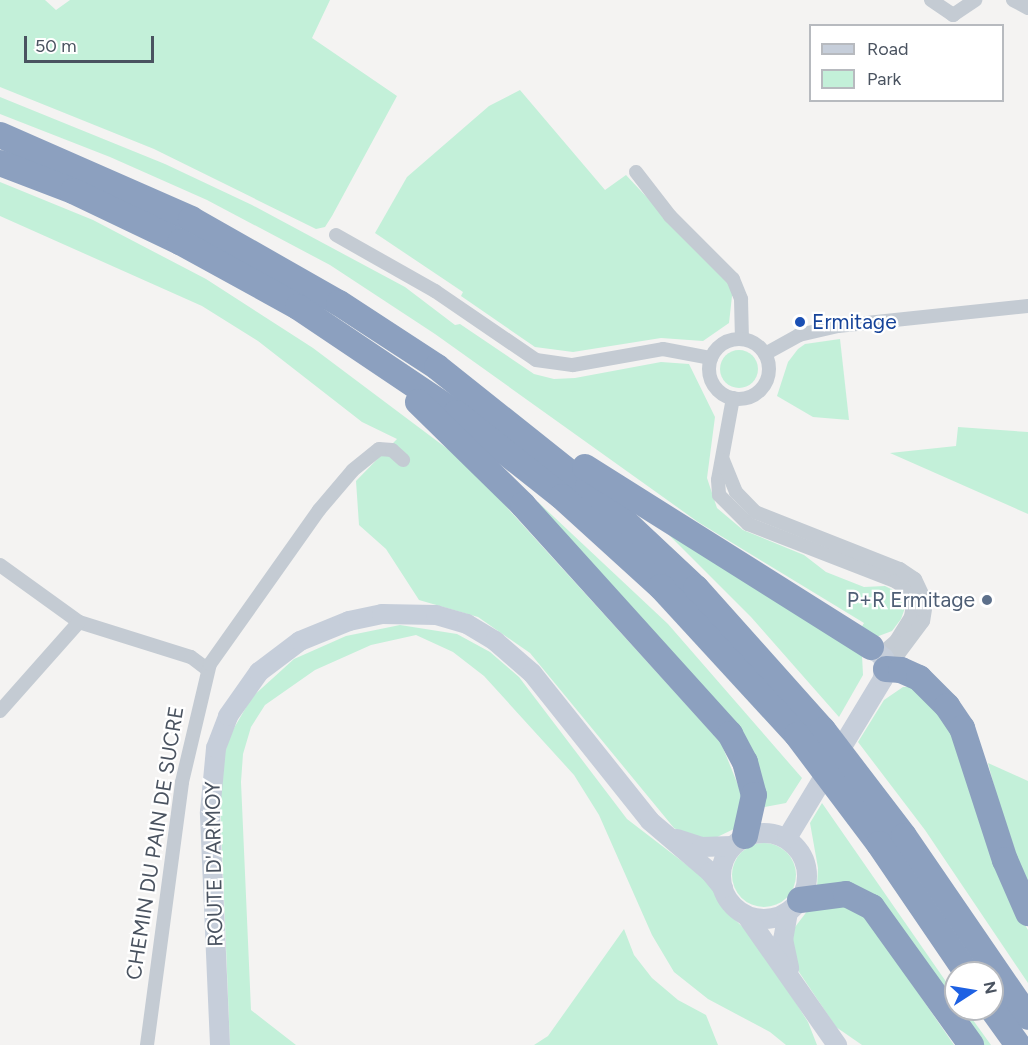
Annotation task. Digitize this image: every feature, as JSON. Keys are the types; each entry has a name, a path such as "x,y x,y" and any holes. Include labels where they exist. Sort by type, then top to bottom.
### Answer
{"highway":[{"path":"0,135 132,191 277,266 396,339 481,399 879,657 919,678 947,706 963,729 1005,860 1028,913"},
{"path":"0,163 73,191 180,242 354,342 456,413 562,497 708,635 797,735 840,790 959,961"},
{"path":"354,342 492,472 730,734 745,762 754,795 739,841"},
{"path":"481,399 627,521 779,678 904,836 1028,1017"},
{"path":"794,906 846,894 873,907 971,1045"},
{"path":"1001,1021 1018,1045"}],"main road":[{"name":"ROUTE D'ARMOY","path":"220,1045 210,812 216,748 228,716 248,686 286,650 316,633 365,617 400,613 436,615 481,632 532,673 642,812 723,888"},
{"path":"787,838 855,725 879,657"},
{"path":"792,980 783,939 794,906 807,882 806,863 787,838 763,832 739,841 723,862 723,888 731,904 746,915 837,1045"},
{"name":"ROUTE D'ARMOY","path":"666,835 702,847 739,841"},
{"path":"746,915 771,919 794,906"}],"street":[{"path":"931,0 953,15 975,0"},
{"path":"1013,0 1028,8"},
{"path":"636,172 670,216 733,279 741,299 742,339"},
{"path":"336,235 420,281 536,360 573,365 663,350 711,358"},
{"path":"765,354 799,335 838,326 1028,306"},
{"path":"742,339 765,354 769,369 765,384 752,396 733,398 713,383 711,358 723,343 742,339"},
{"path":"733,398 722,458 736,492 755,512 900,569 915,579 926,603 923,621 898,658 879,657"},
{"name":"CHEMIN DU PAIN DE SUCRE","path":"147,1045 182,782 208,670 341,483 378,449 392,450 404,460"},
{"path":"0,565 79,622 191,657 208,670"},
{"path":"0,711 79,622"}],"green space":[{"path":"0,0 45,0 56,10 70,0 330,0 312,38 397,96 332,216 325,227 316,229 154,149 0,87"},
{"path":"520,90 605,190 626,175 698,252 720,271 736,295 732,296 729,323 703,341 661,338 573,352 535,347 461,296 463,292 375,233 407,177 489,106"},
{"path":"0,97 165,164 252,205 405,287 455,325 460,324 534,374 554,379 575,378 661,362 689,364 715,417 707,478 717,508 743,530 804,555 826,572 864,587 885,586 897,592 905,608 901,619 892,631 876,637 861,628 864,623 698,522 435,334 330,265 207,200 110,157 0,114"},
{"path":"0,182 93,220 206,279 313,348 449,450 491,490 721,743 738,785 744,790 738,827 713,839 685,834 674,828 530,653 478,617 419,600 386,549 359,525 356,481 397,439 362,422 258,341 202,306 0,216"},
{"path":"840,339 849,420 813,417 777,396 788,362 798,349 805,344"},
{"path":"739,350 753,355 758,369 753,383 739,388 725,383 720,369 725,355"},
{"path":"958,427 1028,432 1028,514 890,453 956,446"},
{"path":"538,502 668,624 802,778 786,803 760,808 759,786 534,503"},
{"path":"657,523 862,655 863,675 839,717 751,617"},
{"path":"400,625 457,634 490,652 519,677 627,819 709,882 724,909 756,940 808,1022 817,1045 786,1045 770,1032 708,999 674,972 652,935 599,815 574,775 484,676 453,652 416,635 371,645 315,670 265,705 251,727 243,754 241,782 251,1010 296,1045 230,1045 220,800 224,756 230,735 252,697 294,659 346,636"},
{"path":"903,687 911,687 951,726 1017,911 1028,930 1028,983 925,830 858,742 884,700"},
{"path":"988,763 1028,781 1028,889 997,797"},
{"path":"822,803 944,979 944,995 886,912 817,888 818,868 810,823"},
{"path":"764,843 776,845 787,852 794,863 796,875 794,887 787,898 776,905 764,907 752,905 741,898 734,887 732,875 734,863 741,852 752,845"},
{"path":"834,902 861,910 954,1045 862,1045 836,1027 799,972 794,960 792,931 808,910"},
{"path":"624,929 634,955 652,978 678,1000 706,1015 718,1045 534,1045 548,1036"},
{"path":"962,1021 974,1021 991,1045 979,1045"}],"place":[{"name":"Ermitage","path":"800,322"},
{"name":"P+R Ermitage","path":"987,600"}]}
